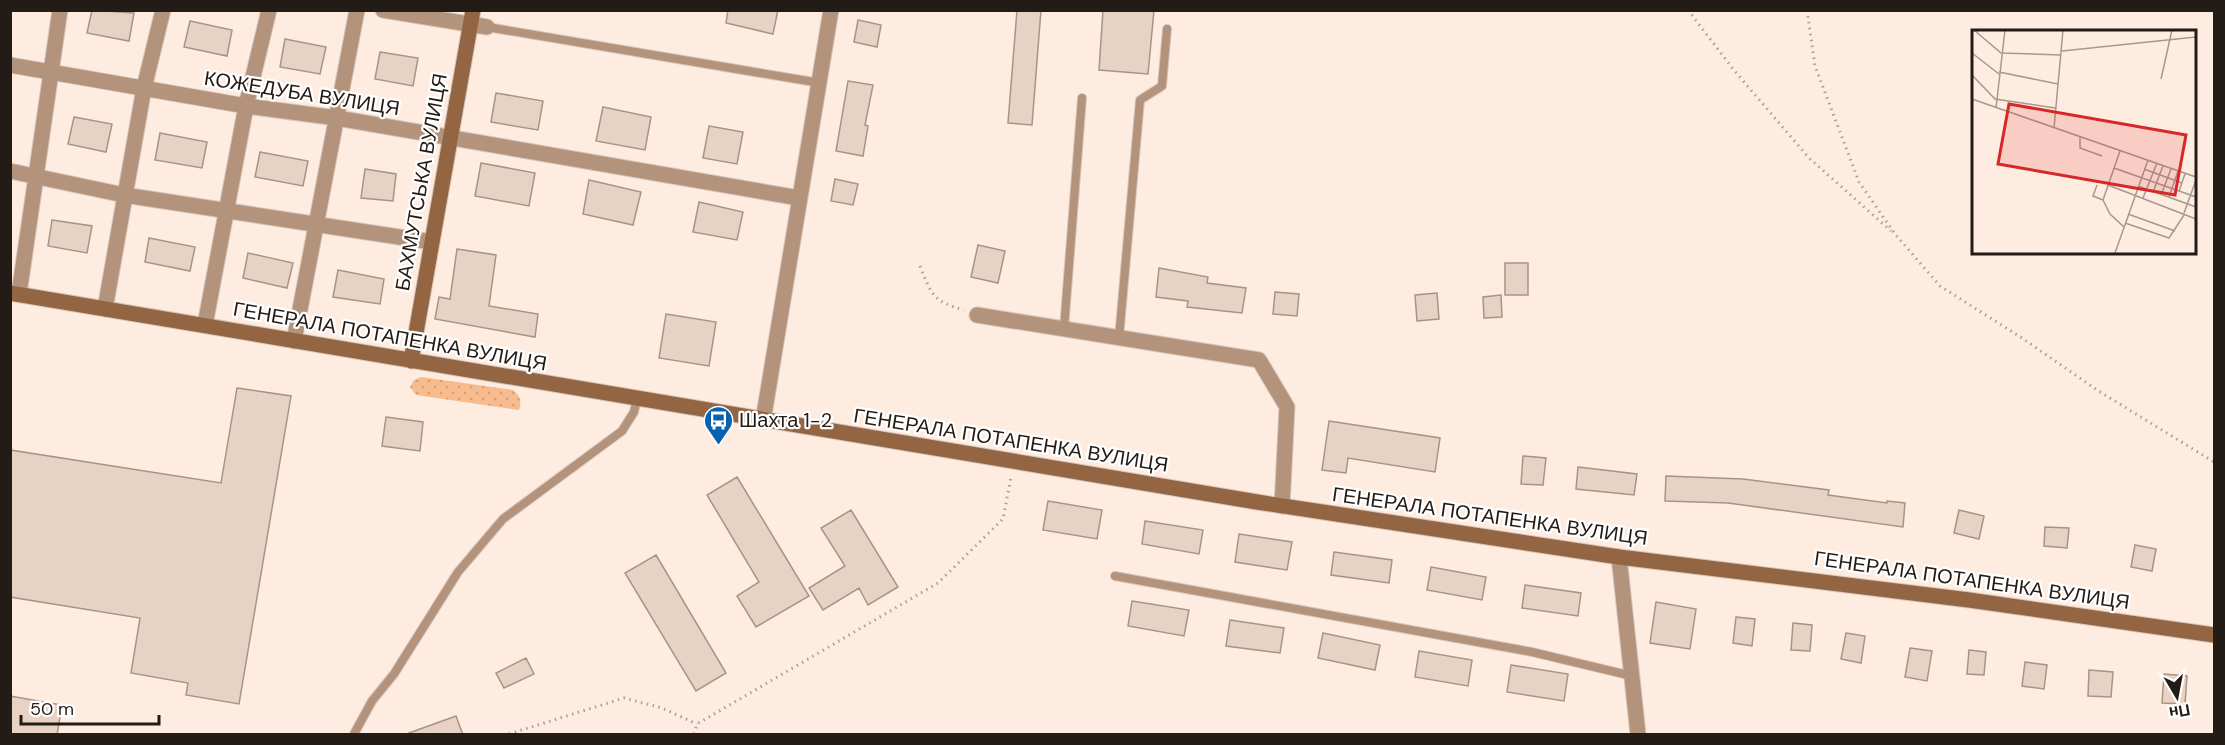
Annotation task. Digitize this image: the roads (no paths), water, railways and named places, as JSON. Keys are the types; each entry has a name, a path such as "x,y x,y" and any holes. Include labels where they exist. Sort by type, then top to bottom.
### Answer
{"main road":[{"name":"БАХМУТСЬКА ВУЛИЦЯ","path":"411,361 471,17"},
{"name":"ГЕНЕРАЛА ПОТАПЕНКА ВУЛИЦЯ","path":"15,293 763,421 1282,506 1619,557 1969,600 2214,634"}],"street":[{"path":"15,293 36,174 60,10"},
{"path":"105,309 123,195 144,88 163,10"},
{"path":"205,325 246,106 269,10"},
{"path":"294,341 357,10"},
{"path":"383,10 471,17 487,27"},
{"path":"763,421 831,10"},
{"name":"КОЖЕДУБА ВУЛИЦЯ","path":"10,65 51,74 246,106 338,118 799,198"},
{"path":"10,171 36,174 123,195 432,242"},
{"path":"976,315 1259,360 1287,407 1282,506"},
{"path":"1619,557 1638,735"}],"lane":[{"path":"487,27 820,83"},
{"path":"1119,338 1140,100 1162,86 1167,29"},
{"path":"1064,329 1082,98"},
{"path":"354,735 372,701 394,674 458,572 480,545 503,519 622,431 634,412 637,399"},
{"path":"1115,576 1533,652 1632,676"}],"place":[{"name":"Шахта 1-2","path":"718,446"}]}
